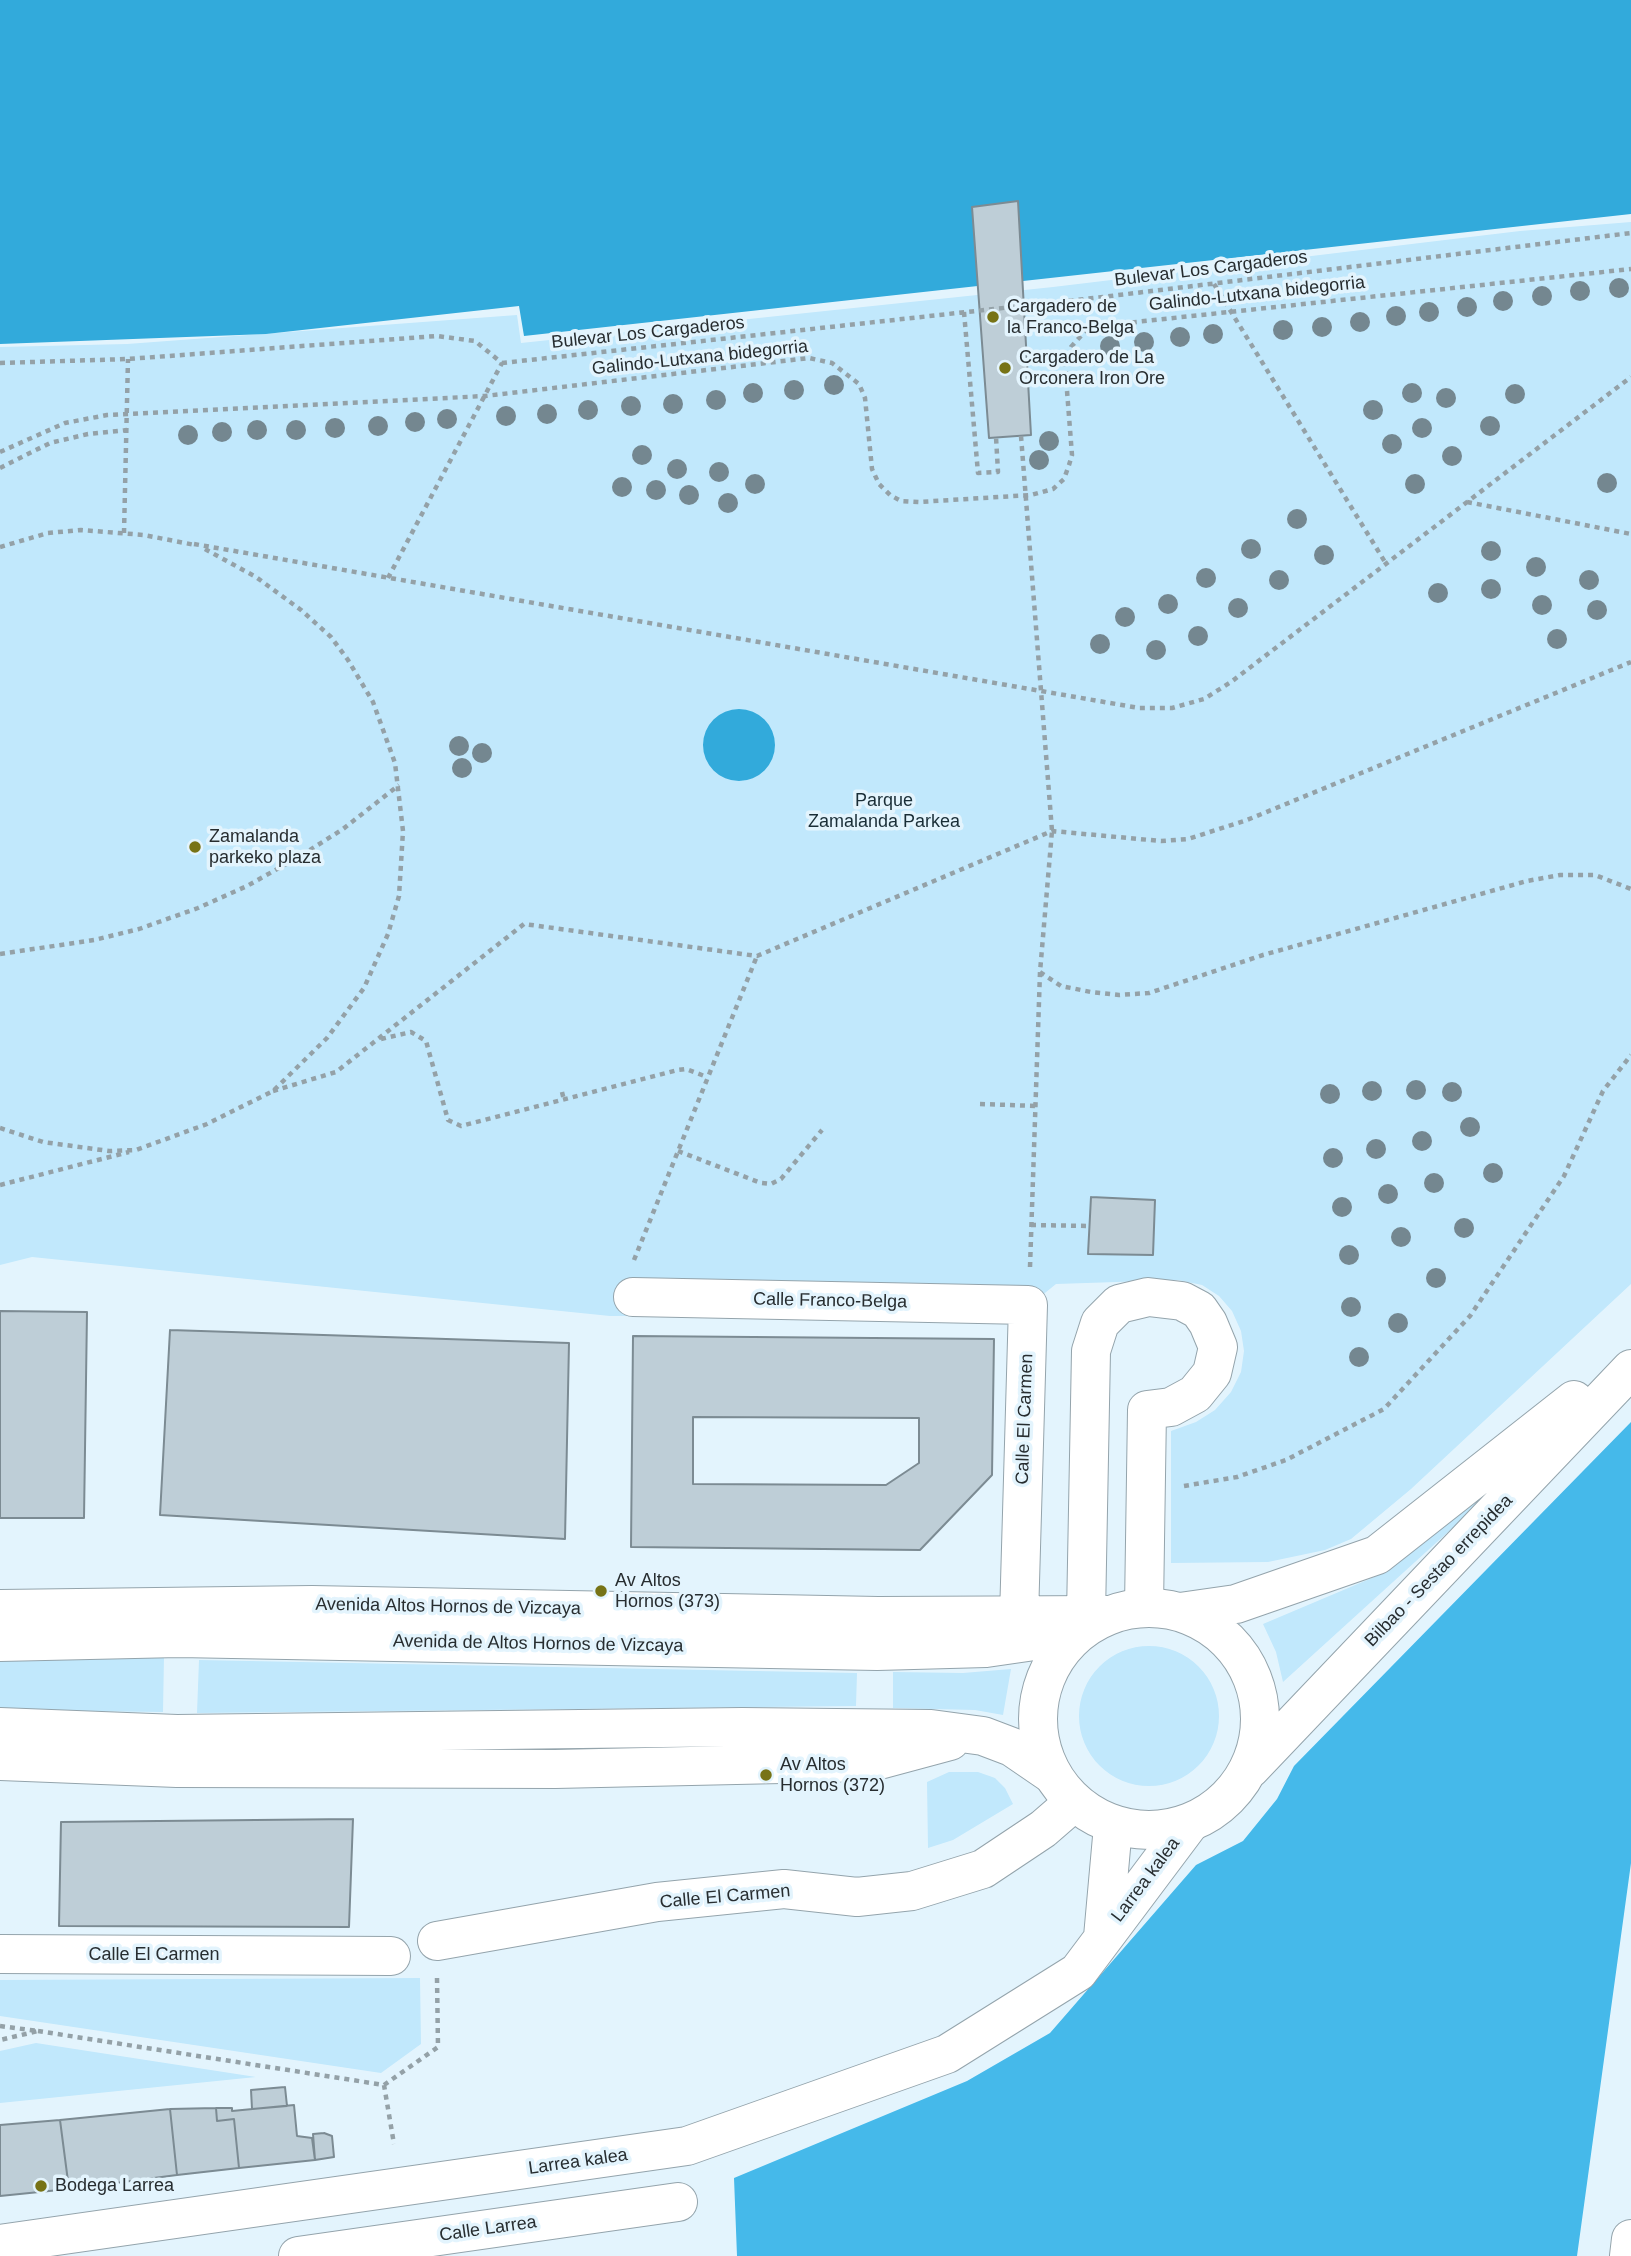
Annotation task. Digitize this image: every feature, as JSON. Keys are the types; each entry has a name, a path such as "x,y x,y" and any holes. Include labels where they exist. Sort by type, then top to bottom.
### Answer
{"main road":[{"name":"Calle Franco-Belga","path":"633,1297 1028,1305"},
{"path":"1089,1622 1091,1351 1100,1323 1119,1304 1148,1297 1182,1301 1199,1310 1209,1323 1218,1347 1212,1373 1195,1394 1171,1407 1147,1410 1162,1609"},
{"name":"Calle El Carmen","path":"1019,1617 1028,1305"},
{"name":"Bilbao - Sestao errepidea","path":"1162,1609 1236,1604 1377,1555 1631,1356"},
{"name":"Bilbao - Sestao errepidea","path":"1246,1773 1631,1369"},
{"name":"Avenida Altos Hornos de Vizcaya","path":"0,1609 312,1605 1019,1617 1089,1622"},
{"path":"0,1727 230,1734 861,1727 931,1729 983,1736 1012,1747 1050,1773 1073,1802 1113,1826 1152,1832 1189,1824 1222,1804 1246,1773 1258,1742 1260,1709 1252,1677 1236,1648 1212,1626 1162,1609 1089,1622 1051,1664 1038,1699 1038,1737 1050,1773"},
{"name":"Avenida de Altos Hornos de Vizcaya","path":"0,1642 179,1638 877,1651 986,1648 1089,1622"},
{"path":"0,1761 177,1768 372,1769 860,1762 983,1736"},
{"name":"Calle El Carmen","path":"437,1941 657,1902 784,1889 857,1897 912,1891 983,1869 1043,1829 1073,1802"},
{"name":"Larrea kalea","path":"0,2244 687,2146 947,2054 1078,1972 1189,1824"},
{"name":"Larrea kalea","path":"1103,1937 1113,1826"},
{"name":"Calle El Carmen","path":"0,1954 391,1956"},
{"name":"Calle Larrea","path":"298,2256 678,2202"},
{"path":"1629,2256 1631,2239"}],"path":[{"name":"Bulevar Los Cargaderos","path":"502,363 1214,284 1631,233"},
{"name":"Galindo-Lutxana bidegorria","path":"0,452 65,423 127,415 485,396 809,358 832,363 859,384 865,398 873,469 879,484 890,495 901,501 919,502 1031,495 1053,489 1064,479 1069,465 1072,455 1065,365 1070,347 1089,327 1230,310 1631,270"},
{"path":"1214,284 1385,562"},
{"path":"964,312 978,473 998,472 996,437"},
{"path":"0,363 128,359 437,336 475,341 502,363 387,578"},
{"path":"124,533 128,359"},
{"path":"0,547 63,530 124,533 1139,708 1172,708 1204,699 1231,682 1631,377"},
{"path":"0,468 50,443 88,434 127,430"},
{"path":"1021,436 1052,831 1041,972 1038,1106 1028,1305"},
{"path":"1466,502 1631,534"},
{"path":"194,544 265,583 331,637 373,702 389,743 399,785 403,831 400,886 381,953 364,988 343,1020 273,1091"},
{"path":"0,1185 136,1150 208,1124 273,1091 336,1072 524,923 757,956 1052,831 1161,841 1188,839 1247,820 1631,662"},
{"path":"0,954 94,940 139,929 198,908 247,886 302,855 343,829 399,785"},
{"path":"1041,972 1061,986 1091,992 1119,995 1149,993 1263,955 1527,881 1560,875 1595,875 1631,889"},
{"path":"633,1297 634,1259 757,956"},
{"path":"376,1040 411,1032 426,1041 448,1120 461,1126 686,1069 707,1077"},
{"path":"1174,1488 1237,1477 1286,1460 1384,1409 1470,1316 1564,1176 1603,1091 1631,1055"},
{"path":"562,1092 564,1100"},
{"path":"980,1104 1038,1106"},
{"path":"0,1128 43,1142 82,1148 136,1150"},
{"path":"678,1151 761,1183 771,1184 781,1179 822,1130"},
{"path":"1031,1225 1090,1226"},
{"path":"0,2026 384,2085 438,2047 437,1941"},
{"path":"0,2040 38,2031"},
{"path":"384,2085 394,2144"}],"green space":[{"name":"Parque Zamalanda Parkea","path":"1631,222 1631,1284 1411,1489 1351,1539 1325,1550 1268,1562 1171,1563 1171,1431 1196,1422 1215,1410 1231,1392 1241,1372 1244,1351 1241,1331 1232,1311 1219,1296 1202,1285 1178,1280 1056,1284 1019,1314 610,1316 32,1257 0,1265 0,347 127,344 517,315 521,343 1053,287 1520,231"},
{"path":"1558,1432 1283,1682 1276,1652 1263,1624 1379,1575"},
{"path":"1149,1646 1176,1651 1199,1666 1214,1689 1219,1716 1214,1743 1199,1766 1176,1781 1149,1786 1122,1781 1099,1766 1084,1743 1079,1716 1084,1689 1099,1666 1122,1651"},
{"path":"164,1656 163,1712 0,1710 0,1657"},
{"path":"199,1660 857,1673 856,1706 197,1713"},
{"path":"1011,1669 1003,1715 975,1710 893,1708 893,1672 963,1673"},
{"path":"949,1772 978,1772 995,1778 1005,1788 1013,1804 953,1840 928,1848 927,1782"},
{"path":"420,1978 421,2044 381,2073 0,2016 0,1980"},
{"path":"36,2043 256,2077 0,2103 0,2051"}],"shaded area":[{"path":"0,0 1631,0 1631,214 524,336 519,306 266,334 0,344"},
{"path":"746,709 765,719 773,731 773,759 765,771 753,779 732,781 713,771 705,759 703,738 713,719 725,711"},
{"path":"1631,1422 1631,1863 1577,2256 737,2256 734,2178 967,2081 1050,2033 1196,1865 1243,1841 1277,1799 1294,1766"}],"building":[{"name":"Cargadero de La Orconera Iron Ore","path":"1018,201 1031,435 989,438 972,207"},
{"path":"1091,1197 1155,1200 1153,1255 1088,1254"},
{"path":"0,1311 87,1312 84,1518 0,1518"},
{"path":"170,1330 569,1343 565,1539 160,1515"},
{"path":"633,1336 994,1339 992,1475 920,1550 631,1547","holes":["693,1417 919,1418 919,1463 886,1485 693,1484"]},
{"path":"353,1819 349,1927 59,1926 61,1822"},
{"path":"285,2087 287,2106 252,2109 251,2090"},
{"path":"294,2105 297,2136 312,2138 315,2160 239,2168 234,2119 217,2121 216,2108 232,2108 232,2111"},
{"path":"216,2108 217,2121 234,2119 239,2168 177,2175 170,2109"},
{"path":"170,2109 177,2175 69,2189 60,2120"},
{"path":"60,2120 69,2189 0,2196 0,2125"},
{"path":"324,2133 332,2136 334,2157 315,2160 313,2134"}],"place":[{"name":"Cargadero de la Franco-Belga","path":"993,317"},
{"name":"Cargadero de La Orconera Iron Ore","path":"1005,368"},
{"name":"Zamalanda parkeko plaza","path":"195,847"},
{"name":"Av Altos Hornos (373)","path":"601,1591"},
{"name":"Av Altos Hornos (372)","path":"766,1775"},
{"name":"Bodega Larrea","path":"41,2186"}]}
